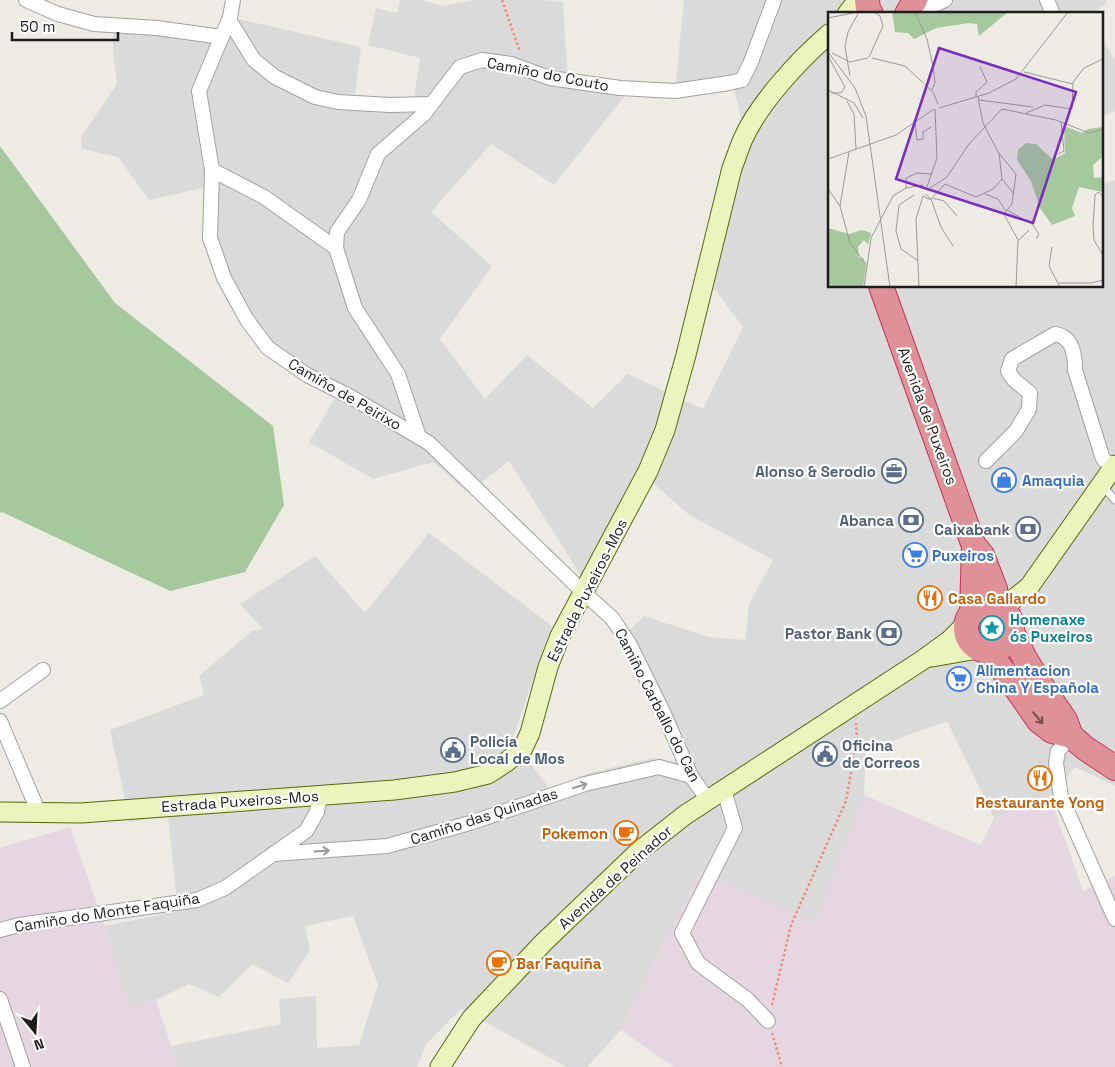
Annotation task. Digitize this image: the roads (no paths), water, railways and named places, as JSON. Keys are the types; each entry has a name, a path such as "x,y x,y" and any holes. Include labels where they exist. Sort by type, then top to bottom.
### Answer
{"highway":[{"path":"908,12 915,0"},
{"name":"Avenida de Puxeiros","path":"882,288 974,546 982,556 995,589 999,607"},
{"name":"Avenida de Puxeiros","path":"969,618 974,546"},
{"path":"1071,736 1065,720 1040,685 1024,657 1012,632 1011,618 999,607 984,605 969,618 967,636 970,642 983,650 1007,675 1039,721 1052,731 1071,736 1115,768"},
{"path":"983,650 1001,649 1012,632"}],"street":[{"path":"26,0 58,14 94,24 157,28 222,36"},
{"name":"Camiño de Peirixo","path":"233,0 229,20 199,91 212,170 210,238 224,278 247,320 268,348 307,375 349,396 429,443 583,592"},
{"name":"Camiño do Couto","path":"336,248 337,232 359,200 378,154 424,114 460,67 482,60 518,66 550,78 620,88 675,91 729,84 742,80 751,62 774,0"},
{"path":"919,12 945,0"},
{"path":"1047,0 1052,12"},
{"path":"229,20 254,60 275,77 315,97 338,102 390,105 431,104"},
{"name":"Estrada Puxeiros-Mos","path":"0,812 81,813 394,790 455,782 488,774 522,750 530,733 548,667 560,636 648,470 665,430 686,355 732,168 744,138 758,114 779,86 828,35"},
{"path":"212,170 264,196 336,248 355,308 398,374 419,437"},
{"path":"986,461 1016,431 1029,409 1030,392 1014,380 1008,371 1012,359 1055,334 1061,335 1072,345 1076,370 1102,456 1104,460 1115,466 1029,586 999,607"},
{"name":"Camiño Carballo do Can","path":"583,592 612,618 630,645 692,776 716,795 735,828 682,933 698,963 748,1000 768,1021"},
{"name":"Avenida de Peinador","path":"440,1067 471,1018 543,943 638,852 685,815 924,659 950,640 969,618"},
{"name":"Avenida de Peinador","path":"924,659 983,650"},
{"path":"0,700 43,670"},
{"path":"0,721 39,812"},
{"path":"1071,736 1058,752 1056,763 1061,797 1115,919"},
{"name":"Camiño das Quinadas","path":"273,854 387,846 470,823 585,784 659,767 692,776"},
{"name":"Camiño do Monte Faquiña","path":"0,930 19,925 196,900 226,888 306,831 317,812 320,795"},
{"path":"0,999 23,1067"}],"lane":[{"path":"1100,488 1109,492 1115,500"}],"place":[{"name":"Alonso & Serodio","path":"894,471"},
{"name":"Amaquia","path":"1004,480"},
{"name":"Abanca","path":"911,520"},
{"name":"Caixabank","path":"1028,529"},
{"name":"Puxeiros","path":"915,555"},
{"name":"Casa Gallardo","path":"930,598"},
{"name":"Homenaxe ós Puxeiros","path":"992,628"},
{"name":"Pastor Bank","path":"889,633"},
{"name":"Alimentacion China Y Española","path":"959,679"},
{"name":"Policía Local de Mos","path":"453,750"},
{"name":"Oficina de Correos","path":"825,754"},
{"name":"Restaurante Yong","path":"1040,778"},
{"name":"Pokemon","path":"626,833"},
{"name":"Bar Faquiña","path":"499,963"}]}
